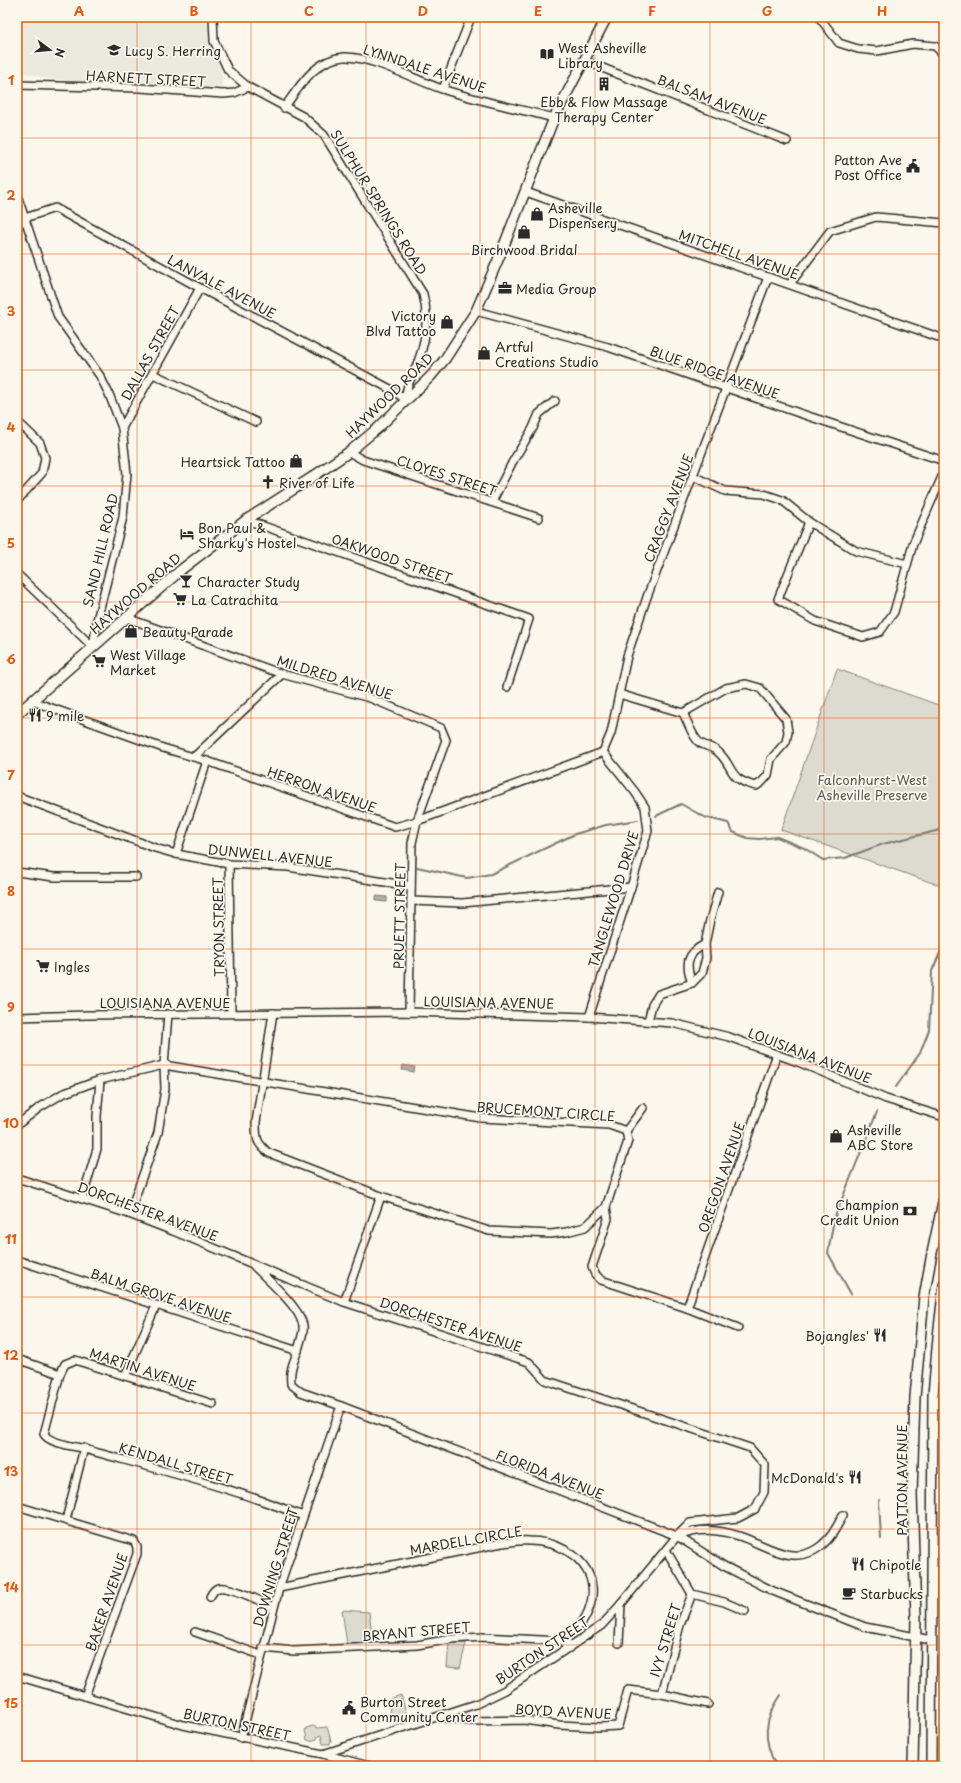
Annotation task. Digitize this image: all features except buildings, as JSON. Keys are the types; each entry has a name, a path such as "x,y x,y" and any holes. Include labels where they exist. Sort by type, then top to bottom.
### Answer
{"main road":[{"name":"HAYWOOD ROAD","path":"17,714 182,569 246,520 349,452 378,428 431,376 445,359 476,311 526,192 538,155 554,118 608,17"},
{"name":"PATTON AVENUE","path":"913,1766 914,1638 916,1618 912,1494 915,1397 924,1297 944,1198"},
{"path":"931,1766 933,1395 944,1289"}],"street":[{"name":"SULPHUR SPRINGS ROAD","path":"213,17 214,41 228,70 248,87 284,108 304,117 324,135 423,294 427,324 418,360 406,388 406,400"},
{"path":"443,89 471,17"},
{"path":"819,17 839,43 858,49 877,51 913,44 935,46 944,55"},
{"name":"LYNNDALE AVENUE","path":"284,108 302,82 321,64 344,57 366,60 443,89 554,118"},
{"name":"BALSAM AVENUE","path":"585,60 787,141"},
{"name":"HARNETT STREET","path":"17,85 140,88 223,94 234,93 248,87"},
{"name":"MITCHELL AVENUE","path":"526,192 944,339"},
{"name":"SAND HILL ROAD","path":"17,195 58,317 100,376 110,394 122,428 127,474 123,517 96,620 94,647"},
{"name":"LANVALE AVENUE","path":"25,218 55,208 200,288 394,391 406,400"},
{"path":"790,284 830,231 876,217 944,223"},
{"path":"17,226 25,218"},
{"name":"CRAGGY AVENUE","path":"603,752 611,733 627,656 647,597 768,277"},
{"name":"DALLAS STREET","path":"122,428 200,288"},
{"name":"BLUE RIDGE AVENUE","path":"476,311 608,348 726,389 944,461"},
{"path":"153,374 256,422"},
{"path":"492,502 513,461 533,428 539,414 555,401"},
{"path":"17,421 40,443 45,458 42,473 17,500"},
{"name":"CLOYES STREET","path":"349,452 363,460 539,518"},
{"path":"808,522 778,599 815,621 863,637 880,632 894,612 913,544 944,472"},
{"path":"692,476 725,491 764,494 782,500 808,522 856,551 907,564"},
{"name":"OAKWOOD STREET","path":"246,520 530,619 507,687"},
{"path":"17,574 94,647"},
{"name":"MILDRED AVENUE","path":"127,618 282,674 370,698 441,728 446,740 417,822"},
{"path":"194,757 282,674"},
{"path":"619,694 684,713 726,688 746,684 760,688 786,718 788,732 786,742 771,759 768,775 756,786 740,781 732,774 717,751 699,742 694,736 684,713"},
{"name":"HERRON AVENUE","path":"32,701 163,748 207,761 395,827 417,822 603,752"},
{"name":"TANGLEWOOD DRIVE","path":"589,1017 648,831 645,807 636,792 603,752"},
{"path":"176,854 207,761"},
{"name":"DUNWELL AVENUE","path":"17,796 155,848 176,854 229,864 288,867 411,886"},
{"name":"PRUETT STREET","path":"409,1012 412,842 417,822"},
{"name":"TRYON STREET","path":"229,864 231,1013"},
{"path":"17,872 54,877 136,877"},
{"path":"411,901 462,903 631,887"},
{"path":"648,1021 652,1005 659,994 692,983 702,973 706,958 705,944 718,892"},
{"path":"692,983 688,972 688,963 691,954 705,944"},
{"name":"LOUISIANA AVENUE","path":"17,1017 231,1013 409,1012 589,1017 672,1022 711,1032 777,1054 886,1099 944,1118"},
{"name":"BRUCEMONT CIRCLE","path":"164,1065 263,1082 481,1118 609,1125 626,1131 628,1141 606,1207 585,1227 566,1232 551,1234 489,1231 381,1196 269,1153 259,1145 256,1136 256,1122 263,1082 273,1013"},
{"path":"129,1214 158,1133 166,1089 164,1065 168,1014"},
{"name":"OREGON AVENUE","path":"687,1308 777,1054"},
{"path":"17,1125 52,1099 100,1080 164,1065"},
{"path":"82,1199 97,1149 97,1117 100,1080"},
{"path":"626,1131 643,1108"},
{"name":"DORCHESTER AVENUE","path":"17,1178 129,1214 344,1302 529,1362 545,1380 750,1448 766,1465 764,1492 755,1509 738,1518 690,1523 677,1536"},
{"path":"344,1302 381,1196"},
{"path":"606,1207 608,1220 592,1267 595,1274 601,1280 687,1308 738,1328"},
{"name":"BALM GROVE AVENUE","path":"17,1260 298,1351"},
{"name":"FLORIDA AVENUE","path":"251,1263 292,1305 302,1321 303,1332 298,1351 290,1371 291,1384 301,1392 341,1406 677,1536 724,1566 773,1591 864,1627 914,1638 931,1640"},
{"path":"125,1376 156,1306"},
{"path":"17,1359 60,1374"},
{"name":"MARTIN AVENUE","path":"60,1374 65,1364 75,1360 213,1404"},
{"name":"KENDALL STREET","path":"60,1374 44,1434 50,1440 84,1448 246,1495 303,1516"},
{"name":"DOWNING STREET","path":"241,1738 273,1607 341,1406"},
{"path":"66,1520 84,1448"},
{"name":"BAKER AVENUE","path":"17,1506 134,1541 137,1547 137,1554 85,1696"},
{"path":"677,1536 695,1530 718,1531 740,1536 779,1553 793,1556 809,1553 821,1546 832,1534 843,1516"},
{"name":"BURTON STREET","path":"17,1676 183,1725 323,1754 476,1704 505,1690 602,1625 677,1536"},
{"name":"MARDELL CIRCLE","path":"279,1588 502,1543 530,1541 552,1544 571,1552 588,1572 592,1585 592,1600 585,1619 566,1638 569,1648"},
{"path":"666,1550 692,1594 724,1602 745,1611"},
{"path":"210,1597 212,1591 220,1588 232,1590 273,1607"},
{"name":"IVY STREET","path":"662,1694 680,1625 692,1594"},
{"path":"619,1643 621,1604"},
{"name":"BRYANT STREET","path":"195,1632 262,1651 418,1645 451,1639 483,1637 561,1641 569,1648"},
{"name":"BOYD AVENUE","path":"436,1716 471,1721 524,1720 559,1725 599,1727 618,1726 628,1690 662,1694 708,1704"},
{"path":"323,1754 369,1766"}],"shaded area":[{"name":"Lucy S. Herring","path":"17,17 207,17 208,40 223,77 222,86 215,86 205,89 141,82 86,82 49,79 17,71"}],"green space":[{"name":"Falconhurst-West Asheville Preserve","path":"837,669 944,707 944,887 781,830"},
{"path":"342,1610 369,1612 373,1643 347,1644"},
{"path":"449,1643 466,1643 460,1668 447,1667"},
{"path":"401,1695 408,1719 394,1723 387,1700"},
{"path":"313,1726 317,1728 327,1727 331,1741 330,1744 323,1744 321,1735 318,1736 317,1739 310,1741 307,1740 305,1730 306,1728"}],"water":[{"path":"376,896 387,897 387,902 376,901"},
{"path":"403,1065 415,1067 414,1072 402,1070"}],"waterway":[{"path":"656,816 681,804 704,817 728,823 733,832 747,838 759,839 777,837 804,848 823,860 845,858 883,844 944,829"},
{"path":"417,867 467,878 491,874 575,834 606,825 638,820"},
{"path":"896,1087 920,1053 929,1030 932,971 944,944"},
{"path":"851,1294 828,1253 834,1219 877,1112"},
{"path":"879,1500 881,1539"},
{"path":"776,1766 768,1747 767,1729 771,1713 781,1695"}],"place":[{"name":"Lucy S. Herring","path":"114,50"},
{"name":"West Asheville Library","path":"547,54"},
{"name":"Ebb & Flow Massage Therapy Center","path":"604,84"},
{"name":"Patton Ave Post Office","path":"913,166"},
{"name":"Asheville Dispensery","path":"537,214"},
{"name":"Birchwood Bridal","path":"524,232"},
{"name":"Media Group","path":"505,288"},
{"name":"Victory Blvd Tattoo","path":"447,322"},
{"name":"Artful Creations Studio","path":"484,353"},
{"name":"Heartsick Tattoo","path":"296,461"},
{"name":"River of Life","path":"268,482"},
{"name":"Bon Paul & Sharky's Hostel","path":"187,534"},
{"name":"Character Study","path":"186,581"},
{"name":"La Catrachita","path":"180,599"},
{"name":"Beauty Parade","path":"131,631"},
{"name":"West Village Market","path":"99,661"},
{"name":"9 mile","path":"35,715"},
{"name":"Ingles","path":"43,966"},
{"name":"Asheville ABC Store","path":"836,1136"},
{"name":"Champion Credit Union","path":"910,1211"},
{"name":"Bojangles'","path":"880,1335"},
{"name":"McDonald's","path":"855,1477"},
{"name":"Chipotle","path":"858,1564"},
{"name":"Starbucks","path":"849,1593"},
{"name":"Burton Street Community Center","path":"349,1708"}]}
